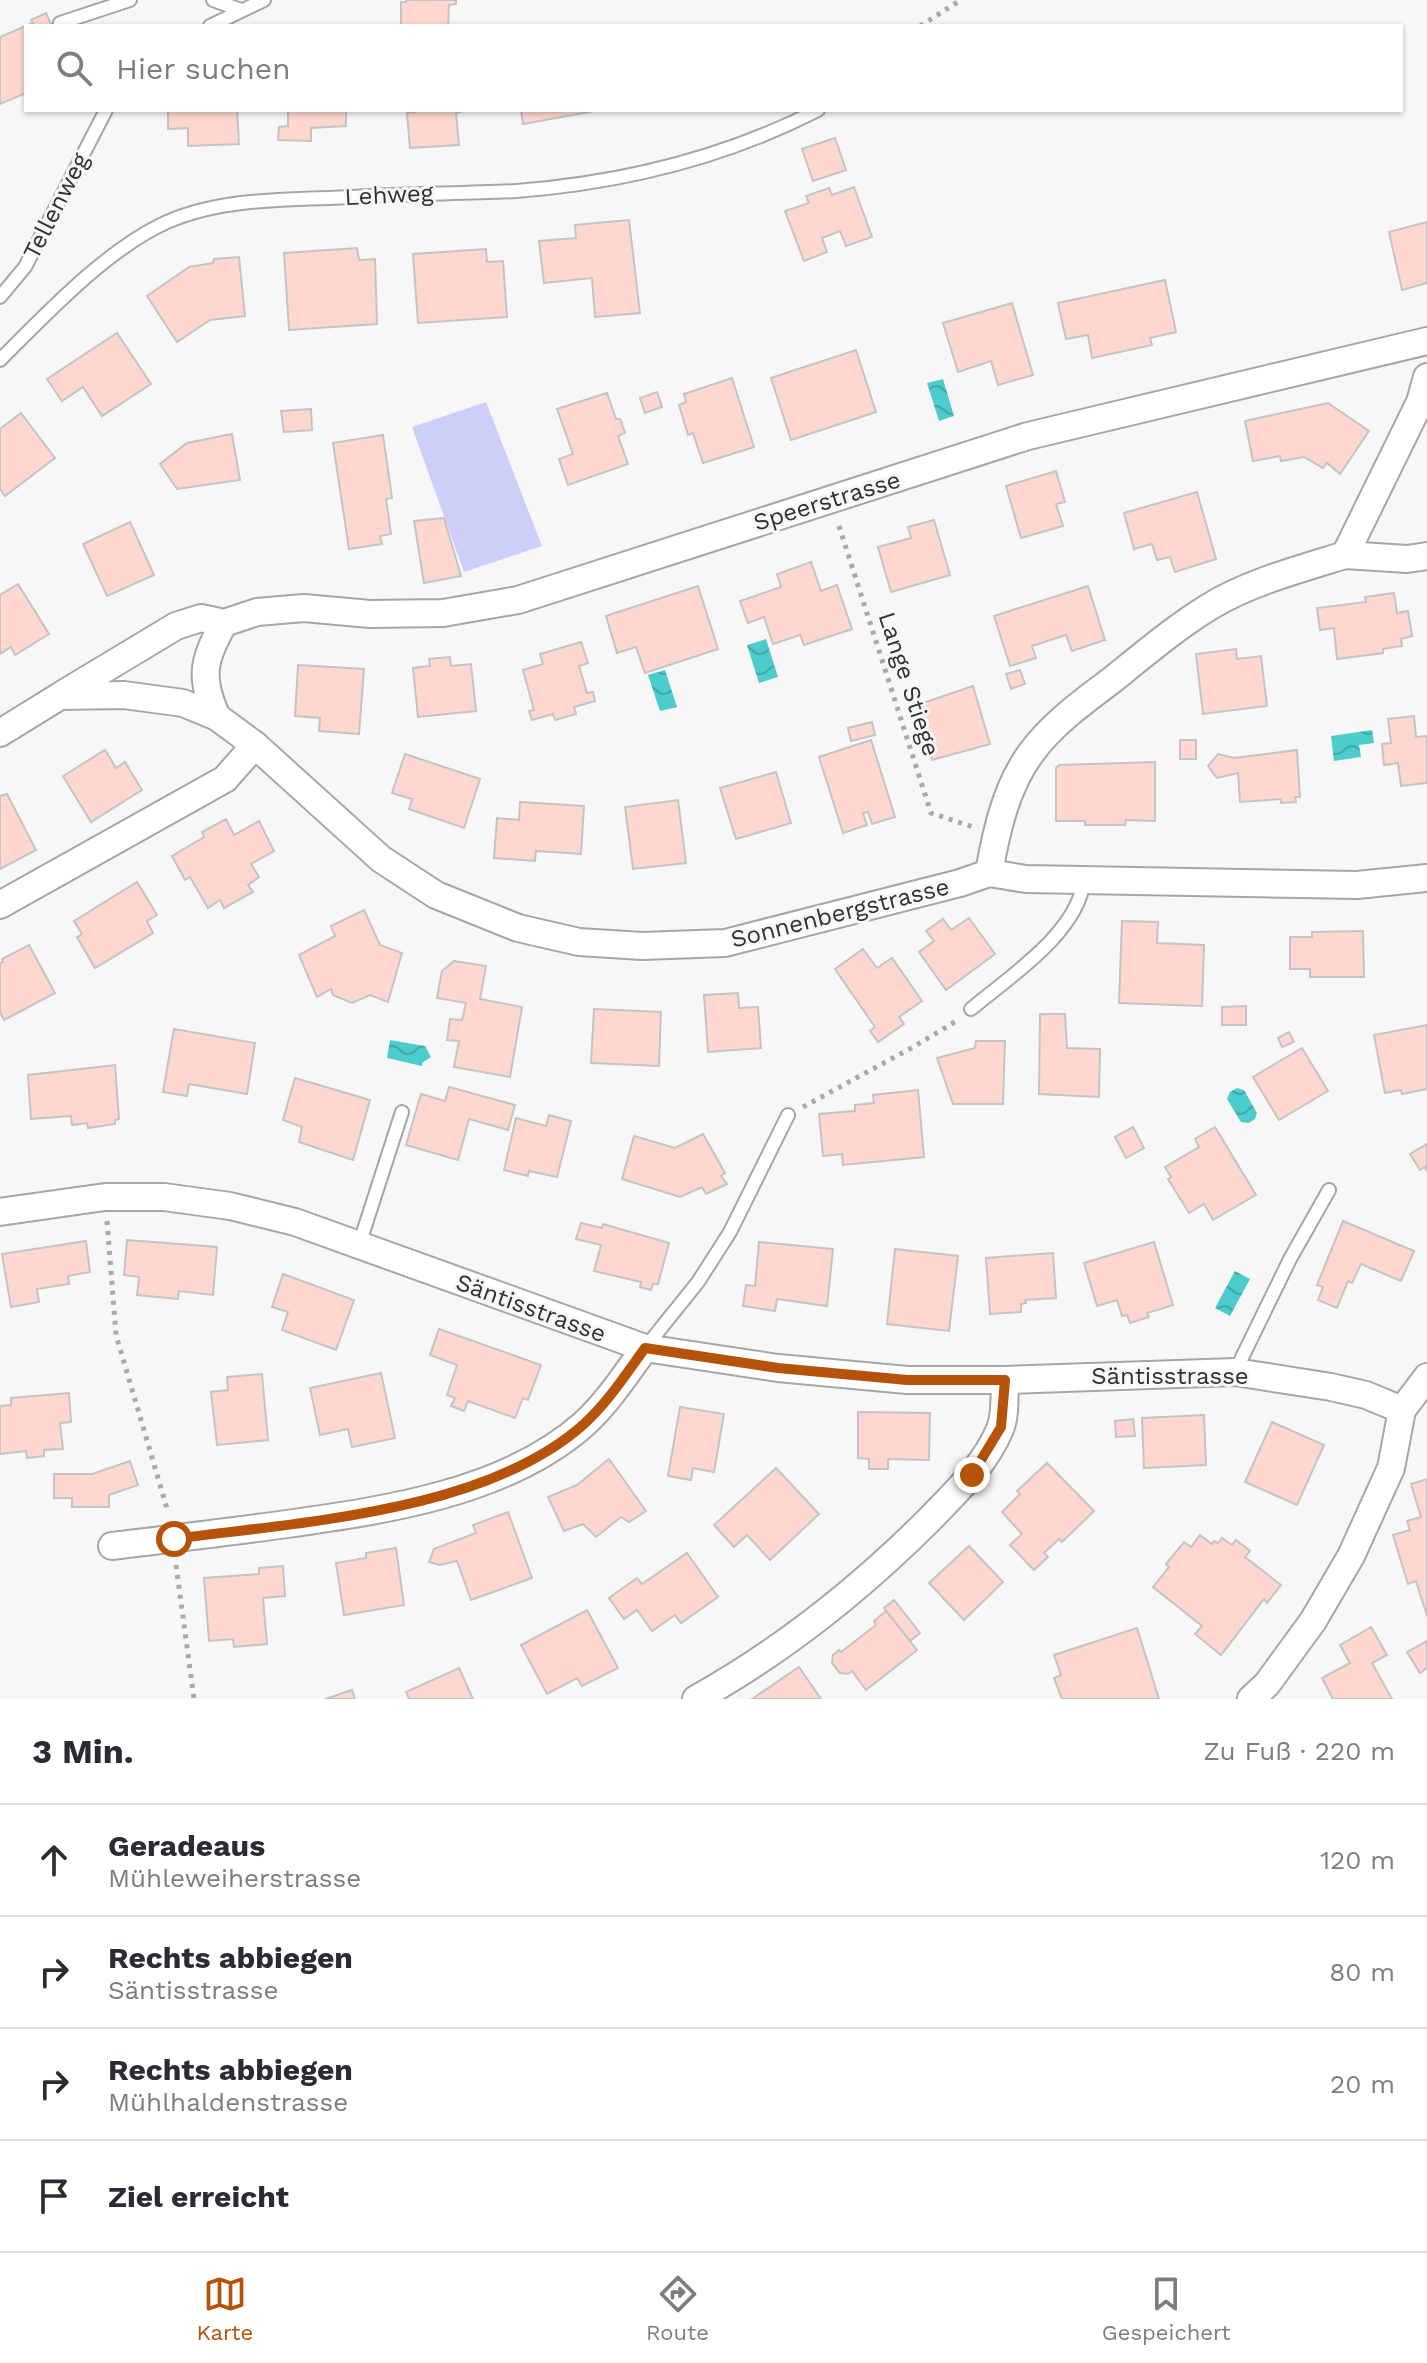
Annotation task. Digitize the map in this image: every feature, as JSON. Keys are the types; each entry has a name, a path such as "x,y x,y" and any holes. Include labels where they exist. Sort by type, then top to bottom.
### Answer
{"street":[{"name":"Speerstrasse","path":"60,696 176,626 201,618 224,623 257,612 304,608 370,614 443,613 518,600 1028,436 1427,341"},
{"path":"1345,555 1420,402 1427,377"},
{"path":"989,873 995,834 1013,786 1024,765 1050,731 1081,703 1212,606 1252,587 1345,555 1407,559 1427,556"},
{"path":"217,717 206,693 205,672 212,643 224,623"},
{"name":"Sonnenbergstrasse","path":"60,696 124,695 183,703 217,717 255,745 381,859 436,895 518,928 579,942 642,946 725,943 989,873 1026,879 1357,885 1427,878"},
{"path":"0,733 60,696"},
{"path":"0,905 225,779 255,745"},
{"name":"Säntisstrasse","path":"0,1212 105,1197 164,1197 230,1206 295,1222 645,1348 778,1368 907,1380 1235,1372 1343,1389 1402,1410"},
{"path":"112,1546 387,1510 476,1483 527,1463 583,1425 645,1348"},
{"path":"1251,1699 1267,1684 1313,1621 1351,1556 1391,1468 1402,1410 1427,1377"},
{"path":"696,1699 774,1652 840,1601 888,1561 972,1475 1001,1427 1005,1380"}],"lane":[{"path":"60,23 130,0"},
{"path":"213,0 241,10"},
{"path":"214,24 264,0"},
{"name":"Tellenweg","path":"0,297 25,267 105,112"},
{"name":"Lehweg","path":"0,360 51,309 134,239 169,221 209,208 403,194 516,191 616,179 704,157 772,134 814,112"},
{"path":"971,1009 1043,948 1069,920 1083,890 1084,879"},
{"path":"358,1246 402,1112"},
{"path":"645,1348 698,1282 730,1232 788,1115"},
{"path":"1235,1372 1290,1259 1329,1190"}],"path":[{"path":"923,24 961,0"},
{"name":"Lange Stiege","path":"835,513 931,813 984,831"},
{"path":"788,1115 915,1046 971,1009"},
{"path":"105,1197 116,1335 174,1539 194,1699"}],"shaded area":[{"path":"486,402 542,546 464,572 412,427"}],"water":[{"path":"943,379 954,416 939,421 927,383"},
{"path":"766,639 778,677 759,683 747,645"},
{"path":"665,670 677,707 660,711 648,675"},
{"path":"1372,730 1374,743 1359,745 1361,757 1334,761 1331,736"},
{"path":"390,1040 425,1046 431,1057 422,1066 387,1058"},
{"path":"1237,1088 1244,1090 1257,1113 1249,1123 1241,1122 1227,1099 1230,1092"},
{"path":"1235,1271 1250,1279 1230,1316 1215,1308"}],"building":[{"path":"456,0 456,4 449,5 448,24 401,24 401,2"},
{"path":"46,13 51,24 31,24 31,20"},
{"path":"24,27 24,94 0,104 0,37"},
{"path":"168,112 237,112 239,144 188,146 188,128 168,129"},
{"path":"288,112 346,112 346,126 311,128 311,141 278,140 279,127 288,126"},
{"path":"459,112 456,113 459,145 410,148 407,113"},
{"path":"521,112 590,112 523,124"},
{"path":"835,138 846,170 813,181 802,149"},
{"path":"854,187 872,237 846,246 840,231 822,238 827,252 804,261 785,211 809,203 806,196 829,188 832,195"},
{"path":"629,220 640,313 595,317 592,278 544,283 539,241 576,238 575,225"},
{"path":"1427,222 1427,283 1402,290 1389,232"},
{"path":"357,248 359,260 375,259 377,324 289,330 284,253"},
{"path":"486,249 487,262 503,261 507,317 418,323 413,254"},
{"path":"239,257 245,316 210,320 177,342 147,296 189,267 213,263 214,259"},
{"path":"1165,280 1176,332 1150,338 1152,345 1092,358 1088,335 1066,339 1058,303"},
{"path":"1012,303 1033,375 998,385 991,361 958,372 943,323"},
{"path":"117,333 151,384 102,416 83,387 62,401 47,379"},
{"path":"856,350 876,412 791,440 771,378"},
{"path":"732,378 754,447 703,463 693,433 688,435 679,405 686,402 684,394"},
{"path":"657,392 662,407 645,413 640,398"},
{"path":"607,393 616,419 620,419 625,433 618,436 628,464 568,485 559,459 573,454 557,409"},
{"path":"1328,403 1369,431 1340,474 1327,463 1323,468 1304,457 1281,461 1280,456 1253,461 1245,421"},
{"path":"311,409 312,430 284,432 281,411"},
{"path":"21,413 55,458 5,496 0,489 0,429"},
{"path":"232,434 240,480 177,489 160,464 187,443"},
{"path":"383,435 392,498 386,499 391,534 380,536 382,544 349,549 333,443"},
{"path":"1056,471 1065,502 1056,504 1063,526 1021,538 1006,486"},
{"path":"1197,492 1216,559 1175,572 1170,557 1157,560 1152,544 1134,549 1124,513"},
{"path":"444,518 461,576 424,583 414,521"},
{"path":"934,520 950,575 891,592 878,547 911,538 908,527"},
{"path":"130,522 154,575 107,596 83,544"},
{"path":"811,562 821,591 837,585 852,629 804,645 800,635 773,644 764,617 748,623 740,601 781,587 777,574"},
{"path":"18,584 49,634 15,655 11,647 0,654 0,595"},
{"path":"698,586 718,649 645,673 636,647 617,653 606,616"},
{"path":"1088,586 1105,640 1072,651 1066,635 1032,646 1036,658 1010,666 994,616"},
{"path":"1394,593 1397,613 1408,611 1412,636 1401,639 1402,646 1383,649 1383,653 1337,659 1334,628 1320,630 1317,608 1366,602 1365,597"},
{"path":"581,642 588,663 579,666 587,693 593,692 595,701 574,707 576,714 555,720 553,714 532,720 529,711 534,710 523,670 543,664 540,654"},
{"path":"1236,649 1237,659 1261,656 1267,706 1203,714 1196,654"},
{"path":"450,657 451,666 471,664 476,711 418,717 413,668 430,666 429,659"},
{"path":"298,665 364,669 359,734 319,731 320,718 295,716"},
{"path":"1020,670 1025,684 1011,689 1006,674"},
{"path":"973,686 990,744 932,760 917,705"},
{"path":"1414,716 1416,737 1427,736 1427,783 1401,786 1398,763 1384,765 1382,744 1391,743 1388,719"},
{"path":"872,722 875,735 851,741 848,728"},
{"path":"871,740 895,817 872,824 868,812 863,813 867,825 843,833 819,757"},
{"path":"1180,740 1196,740 1196,759 1180,759"},
{"path":"105,750 116,768 125,762 142,790 91,822 63,776"},
{"path":"1297,750 1300,797 1295,797 1296,802 1281,803 1281,799 1240,802 1238,773 1217,778 1208,766 1218,754 1234,758"},
{"path":"405,754 480,779 464,828 409,809 412,799 392,793"},
{"path":"1155,762 1155,821 1126,820 1125,825 1085,825 1085,821 1056,821 1056,768 1059,765"},
{"path":"776,772 791,823 736,839 720,788"},
{"path":"7,794 36,850 0,869 0,796"},
{"path":"678,800 686,863 633,869 625,807"},
{"path":"520,802 584,806 581,854 536,851 535,861 494,858 497,818 519,820"},
{"path":"226,819 234,835 259,821 274,851 251,864 259,877 248,885 253,892 224,908 220,900 208,908 190,877 185,880 172,856 204,837 202,832"},
{"path":"137,882 157,915 147,921 153,933 95,968 77,937 82,934 74,921"},
{"path":"364,910 380,945 402,953 388,1002 370,995 352,1003 333,995 331,989 317,997 299,955 335,936 331,926"},
{"path":"969,918 995,954 946,990 919,952 934,941 926,931 943,919 951,930"},
{"path":"1122,921 1158,922 1157,943 1204,945 1202,1006 1119,1003"},
{"path":"1363,931 1364,977 1310,977 1310,969 1290,969 1290,937 1312,937 1312,932"},
{"path":"29,945 55,993 4,1020 0,1012 0,963"},
{"path":"863,949 877,968 892,958 922,1001 899,1017 904,1024 878,1042 870,1031 875,1027 835,969"},
{"path":"454,961 486,966 480,999 522,1007 510,1077 454,1067 459,1041 447,1040 450,1019 462,1020 466,1003 437,998 442,971"},
{"path":"738,993 739,1008 758,1007 761,1048 708,1052 704,995"},
{"path":"1246,1006 1246,1025 1222,1025 1222,1007"},
{"path":"594,1009 661,1012 659,1066 591,1063"},
{"path":"1040,1014 1065,1014 1067,1048 1100,1049 1099,1097 1039,1094"},
{"path":"1427,1025 1427,1089 1402,1094 1401,1090 1385,1093 1374,1035"},
{"path":"174,1029 255,1043 247,1094 189,1084 187,1096 163,1092"},
{"path":"1289,1032 1294,1042 1282,1047 1278,1038"},
{"path":"976,1041 1005,1041 1003,1104 953,1104 937,1058 975,1048"},
{"path":"1302,1048 1328,1091 1279,1120 1253,1077"},
{"path":"115,1065 119,1119 115,1120 115,1124 88,1128 87,1123 72,1125 71,1116 31,1119 28,1075"},
{"path":"295,1078 370,1100 353,1160 299,1142 302,1127 283,1120"},
{"path":"449,1087 515,1105 508,1130 469,1119 458,1160 406,1145 421,1094 445,1101"},
{"path":"918,1090 924,1157 843,1165 842,1154 823,1156 819,1114 855,1111 855,1105 874,1103 873,1095"},
{"path":"549,1115 571,1121 557,1177 529,1171 528,1176 504,1170 516,1118 546,1126"},
{"path":"1133,1127 1144,1148 1126,1158 1115,1137"},
{"path":"1215,1127 1256,1195 1213,1220 1204,1204 1189,1213 1168,1179 1171,1177 1165,1167 1199,1147 1195,1139"},
{"path":"703,1134 725,1173 721,1176 727,1184 706,1194 702,1187 680,1197 622,1179 634,1136 675,1148"},
{"path":"1427,1144 1427,1171 1425,1167 1420,1170 1410,1154"},
{"path":"1343,1221 1414,1251 1401,1281 1361,1264 1352,1283 1348,1281 1337,1308 1318,1300 1323,1287 1317,1285"},
{"path":"581,1223 602,1228 603,1224 669,1243 658,1284 653,1284 651,1290 640,1287 641,1282 594,1271 601,1245 576,1239"},
{"path":"127,1240 217,1247 213,1295 179,1291 178,1299 137,1295 139,1277 124,1275"},
{"path":"86,1241 90,1272 68,1276 69,1284 37,1289 39,1302 11,1307 2,1254"},
{"path":"759,1242 833,1249 827,1306 777,1299 775,1311 743,1306 746,1285 755,1286"},
{"path":"1154,1242 1173,1305 1147,1313 1149,1317 1130,1323 1127,1315 1122,1316 1117,1300 1097,1306 1084,1263"},
{"path":"895,1249 958,1256 949,1331 887,1324"},
{"path":"1053,1253 1056,1298 1025,1300 1026,1303 1021,1304 1021,1312 990,1314 986,1258"},
{"path":"283,1274 354,1300 336,1350 282,1330 288,1312 272,1307"},
{"path":"439,1329 541,1365 528,1400 523,1398 515,1418 468,1401 464,1411 451,1406 455,1398 447,1395 457,1365 430,1355"},
{"path":"381,1373 395,1438 352,1447 348,1429 320,1435 310,1388"},
{"path":"262,1374 268,1440 217,1445 211,1392 228,1390 227,1377"},
{"path":"69,1393 71,1422 60,1423 63,1449 44,1450 44,1456 27,1458 26,1451 0,1454 0,1406 11,1405 11,1398"},
{"path":"680,1407 724,1414 714,1472 693,1468 691,1480 668,1476"},
{"path":"858,1412 930,1413 929,1460 888,1459 888,1469 869,1469 869,1459 858,1458"},
{"path":"1204,1415 1206,1465 1144,1468 1142,1418"},
{"path":"1133,1419 1135,1436 1116,1437 1115,1421"},
{"path":"1272,1422 1324,1445 1297,1505 1245,1482"},
{"path":"609,1459 646,1511 629,1522 621,1517 596,1537 583,1524 564,1531 548,1497 577,1485"},
{"path":"130,1461 138,1485 109,1495 109,1507 72,1507 72,1498 54,1498 54,1474 92,1474"},
{"path":"1047,1463 1094,1511 1062,1542 1059,1539 1044,1553 1048,1557 1034,1570 1010,1545 1022,1534 1002,1512 1020,1494 1017,1491"},
{"path":"776,1468 819,1514 770,1560 747,1535 734,1547 714,1525"},
{"path":"1427,1479 1427,1616 1416,1581 1408,1584 1393,1535 1410,1530 1407,1521 1421,1517 1411,1484"},
{"path":"508,1512 532,1578 471,1600 457,1561 440,1565 429,1562 434,1549 476,1533 473,1525"},
{"path":"1200,1535 1212,1544 1222,1538 1232,1545 1236,1540 1250,1551 1245,1557 1281,1585 1267,1603 1264,1599 1221,1655 1195,1634 1202,1626 1153,1587 1184,1542 1191,1547"},
{"path":"969,1546 1003,1582 964,1620 929,1583"},
{"path":"396,1548 404,1605 344,1615 336,1563 366,1558 366,1553"},
{"path":"687,1553 718,1597 681,1623 675,1615 652,1631 637,1610 624,1619 609,1598 637,1578 642,1584"},
{"path":"283,1566 285,1596 263,1598 267,1644 234,1647 233,1639 209,1641 204,1578 259,1574 259,1568"},
{"path":"894,1600 920,1633 910,1641 884,1608"},
{"path":"587,1610 618,1668 582,1686 577,1678 547,1694 521,1645"},
{"path":"886,1611 917,1650 866,1690 852,1671 840,1673 832,1663 833,1655 876,1625 874,1621"},
{"path":"1371,1627 1387,1655 1372,1663 1392,1699 1333,1699 1322,1678 1350,1663 1340,1645"},
{"path":"1137,1628 1159,1699 1062,1699 1054,1678 1061,1675 1054,1655"},
{"path":"1427,1641 1427,1668 1420,1673 1407,1652"},
{"path":"799,1667 821,1699 752,1699"},
{"path":"459,1668 473,1699 409,1699 406,1692"},
{"path":"352,1690 355,1699 325,1699"}],"route":[{"path":"174,1539 387,1510 464,1488 527,1463 583,1425 645,1348 778,1368 907,1380 1005,1380 1001,1427 972,1475"}]}
